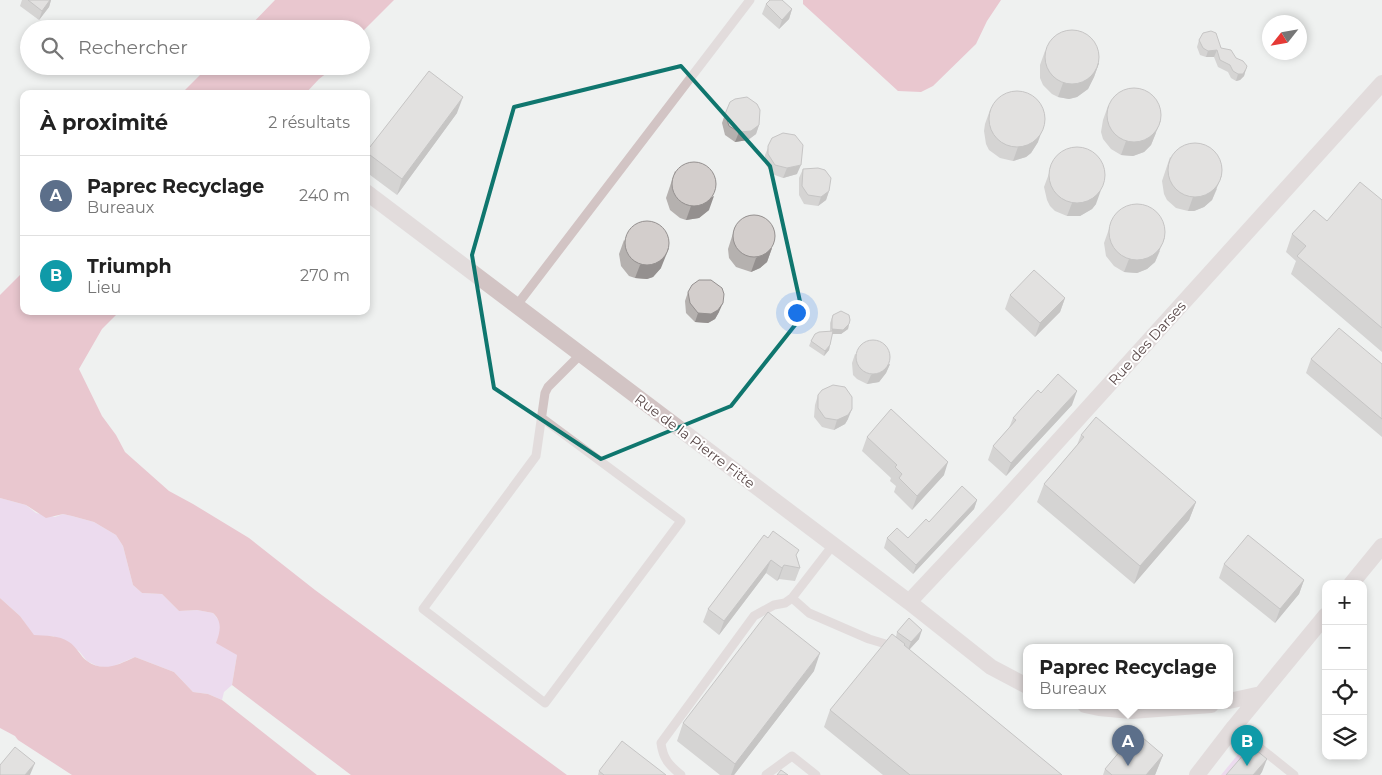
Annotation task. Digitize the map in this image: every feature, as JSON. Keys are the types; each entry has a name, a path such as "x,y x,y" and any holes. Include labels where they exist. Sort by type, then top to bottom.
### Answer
{"street":[{"name":"Rue des Darses","path":"909,602 1000,505 1382,83"},
{"name":"Rue de la Pierre Fitte","path":"370,195 909,602 991,667 1023,684"},
{"path":"1354,580 1382,546"},
{"path":"1197,775 1322,620"},
{"path":"1233,700 1261,694"},
{"path":"1110,709 1131,711 1166,709"}],"lane":[{"path":"517,305 750,0"},
{"path":"542,418 681,521 545,704 423,609 536,456 543,400 548,388 580,354"},
{"path":"681,775 668,765 662,755 661,743 754,616 774,605 785,603 792,598 833,545"},
{"path":"792,598 809,612 869,639 888,645 904,657"},
{"path":"1234,727 1294,775"},
{"path":"766,775 792,756 816,775"}],"highlighted area":[{"path":"681,66 770,166 803,315 731,406 601,459 494,388 472,255 514,107"}],"shaded area":[{"path":"275,0 394,0 370,24 370,20 256,20"},
{"path":"803,0 1001,0 987,21 976,44 933,86 921,92 898,91 803,4"},
{"path":"200,75 324,75 309,90 185,90"},
{"path":"20,275 20,315 116,315 102,329 79,369 102,416 116,435 125,452 169,491 249,538 315,590 567,775 351,775 232,685 237,655 216,643 219,624 213,613 197,610 179,611 162,594 142,593 133,585 123,546 116,535 94,522 63,514 46,518 26,505 0,498 0,295"},
{"path":"0,498 26,505 36,513 55,517 63,514 94,522 116,535 123,546 133,585 142,593 162,594 179,611 197,610 213,613 220,622 220,632 237,655 232,685 224,692 222,700 208,694 193,692 174,672 135,657 109,668 97,666 87,661 79,651 53,636 34,636 20,616 0,598"},
{"path":"0,598 20,616 34,635 52,636 69,642 93,665 111,666 135,657 174,672 193,692 208,694 222,700 317,775 72,775 18,740 15,736 0,728"},
{"path":"1245,746 1250,750 1233,775 1221,775"}],"building":[{"path":"28,0 50,0 42,11"},
{"path":"770,0 782,0 792,9 782,20 766,4"},
{"path":"1067,30 1077,30 1087,34 1095,42 1099,57 1095,72 1087,80 1077,84 1067,84 1057,80 1049,72 1045,62 1045,52 1049,42 1057,34"},
{"path":"1211,31 1216,33 1221,48 1231,50 1236,58 1243,61 1247,66 1243,74 1233,71 1230,65 1220,60 1217,50 1208,51 1203,48 1199,40 1203,33"},
{"path":"429,71 463,97 402,179 370,155 370,147"},
{"path":"1129,88 1139,88 1149,92 1157,100 1161,115 1157,130 1149,138 1139,142 1129,142 1119,138 1111,130 1107,120 1107,110 1111,100 1119,92"},
{"path":"1017,91 1032,96 1040,104 1045,119 1040,134 1032,142 1017,147 1002,142 994,134 989,119 994,104 1002,96"},
{"path":"747,97 757,104 760,110 759,125 751,131 739,132 729,126 725,114 730,102"},
{"path":"783,133 795,135 803,145 801,165 787,168 775,165 768,154 768,146 772,138"},
{"path":"1190,143 1200,143 1210,147 1218,155 1222,170 1218,185 1210,193 1200,197 1190,197 1180,193 1172,185 1168,175 1168,165 1172,155 1180,147"},
{"path":"1077,147 1092,152 1100,160 1105,175 1100,190 1092,198 1077,203 1062,198 1054,190 1049,175 1054,160 1062,152"},
{"path":"698,162 710,168 715,175 715,193 710,200 703,205 690,206 682,203 675,196 672,180 675,172 682,165"},
{"path":"818,168 825,170 831,178 829,191 821,197 808,195 802,186 803,169"},
{"path":"1360,182 1382,200 1382,328 1297,256 1306,246 1292,234 1314,210 1327,221"},
{"path":"1137,204 1152,209 1160,217 1165,232 1160,247 1152,255 1137,260 1122,255 1114,247 1109,232 1114,217 1122,209"},
{"path":"750,215 758,215 769,221 775,236 769,251 758,257 750,257 739,251 733,240 733,232 739,221"},
{"path":"651,221 663,227 668,234 668,252 663,259 656,264 643,265 635,262 628,255 625,239 628,231 635,224"},
{"path":"1034,270 1065,298 1040,323 1010,295"},
{"path":"699,280 711,280 722,288 724,294 723,303 718,310 711,314 698,313 690,303 688,292 692,285"},
{"path":"841,311 849,315 849,324 843,330 832,329 833,315"},
{"path":"1339,328 1382,364 1382,419 1311,359"},
{"path":"833,331 830,345 825,351 811,341 815,334 819,332"},
{"path":"873,340 880,341 885,345 889,350 889,364 885,369 880,373 873,374 866,373 861,369 857,364 856,357 857,350 861,345 866,341"},
{"path":"1058,374 1077,391 1011,463 993,446 1016,420 1013,418 1038,390 1041,393"},
{"path":"833,385 845,387 852,397 852,409 848,415 837,420 825,418 818,408 818,395 822,390"},
{"path":"891,409 948,462 917,496 899,478 902,474 895,467 897,465 867,437"},
{"path":"1096,417 1196,502 1140,566 1044,484 1084,437 1081,435"},
{"path":"962,486 977,500 916,565 887,538 897,528 908,538 926,519 929,522"},
{"path":"773,531 799,550 796,555 800,568 784,565 782,568 771,560 724,621 708,609 764,535 768,538"},
{"path":"1248,535 1304,580 1280,609 1224,564"},
{"path":"768,612 820,653 735,764 683,723"},
{"path":"909,618 922,630 911,642 897,632"},
{"path":"892,634 1062,775 910,775 830,710"},
{"path":"1136,732 1163,755 1146,775 1112,775 1105,769"},
{"path":"622,741 666,775 604,775 599,771"},
{"path":"1251,746 1267,759 1253,775 1226,775"},
{"path":"15,747 35,763 25,775 0,775 0,765"},
{"path":"781,770 788,775 777,775"}],"place":[{"name":"Paprec Recyclage","path":"1128,766"},
{"name":"Triumph","path":"1247,766"}]}
